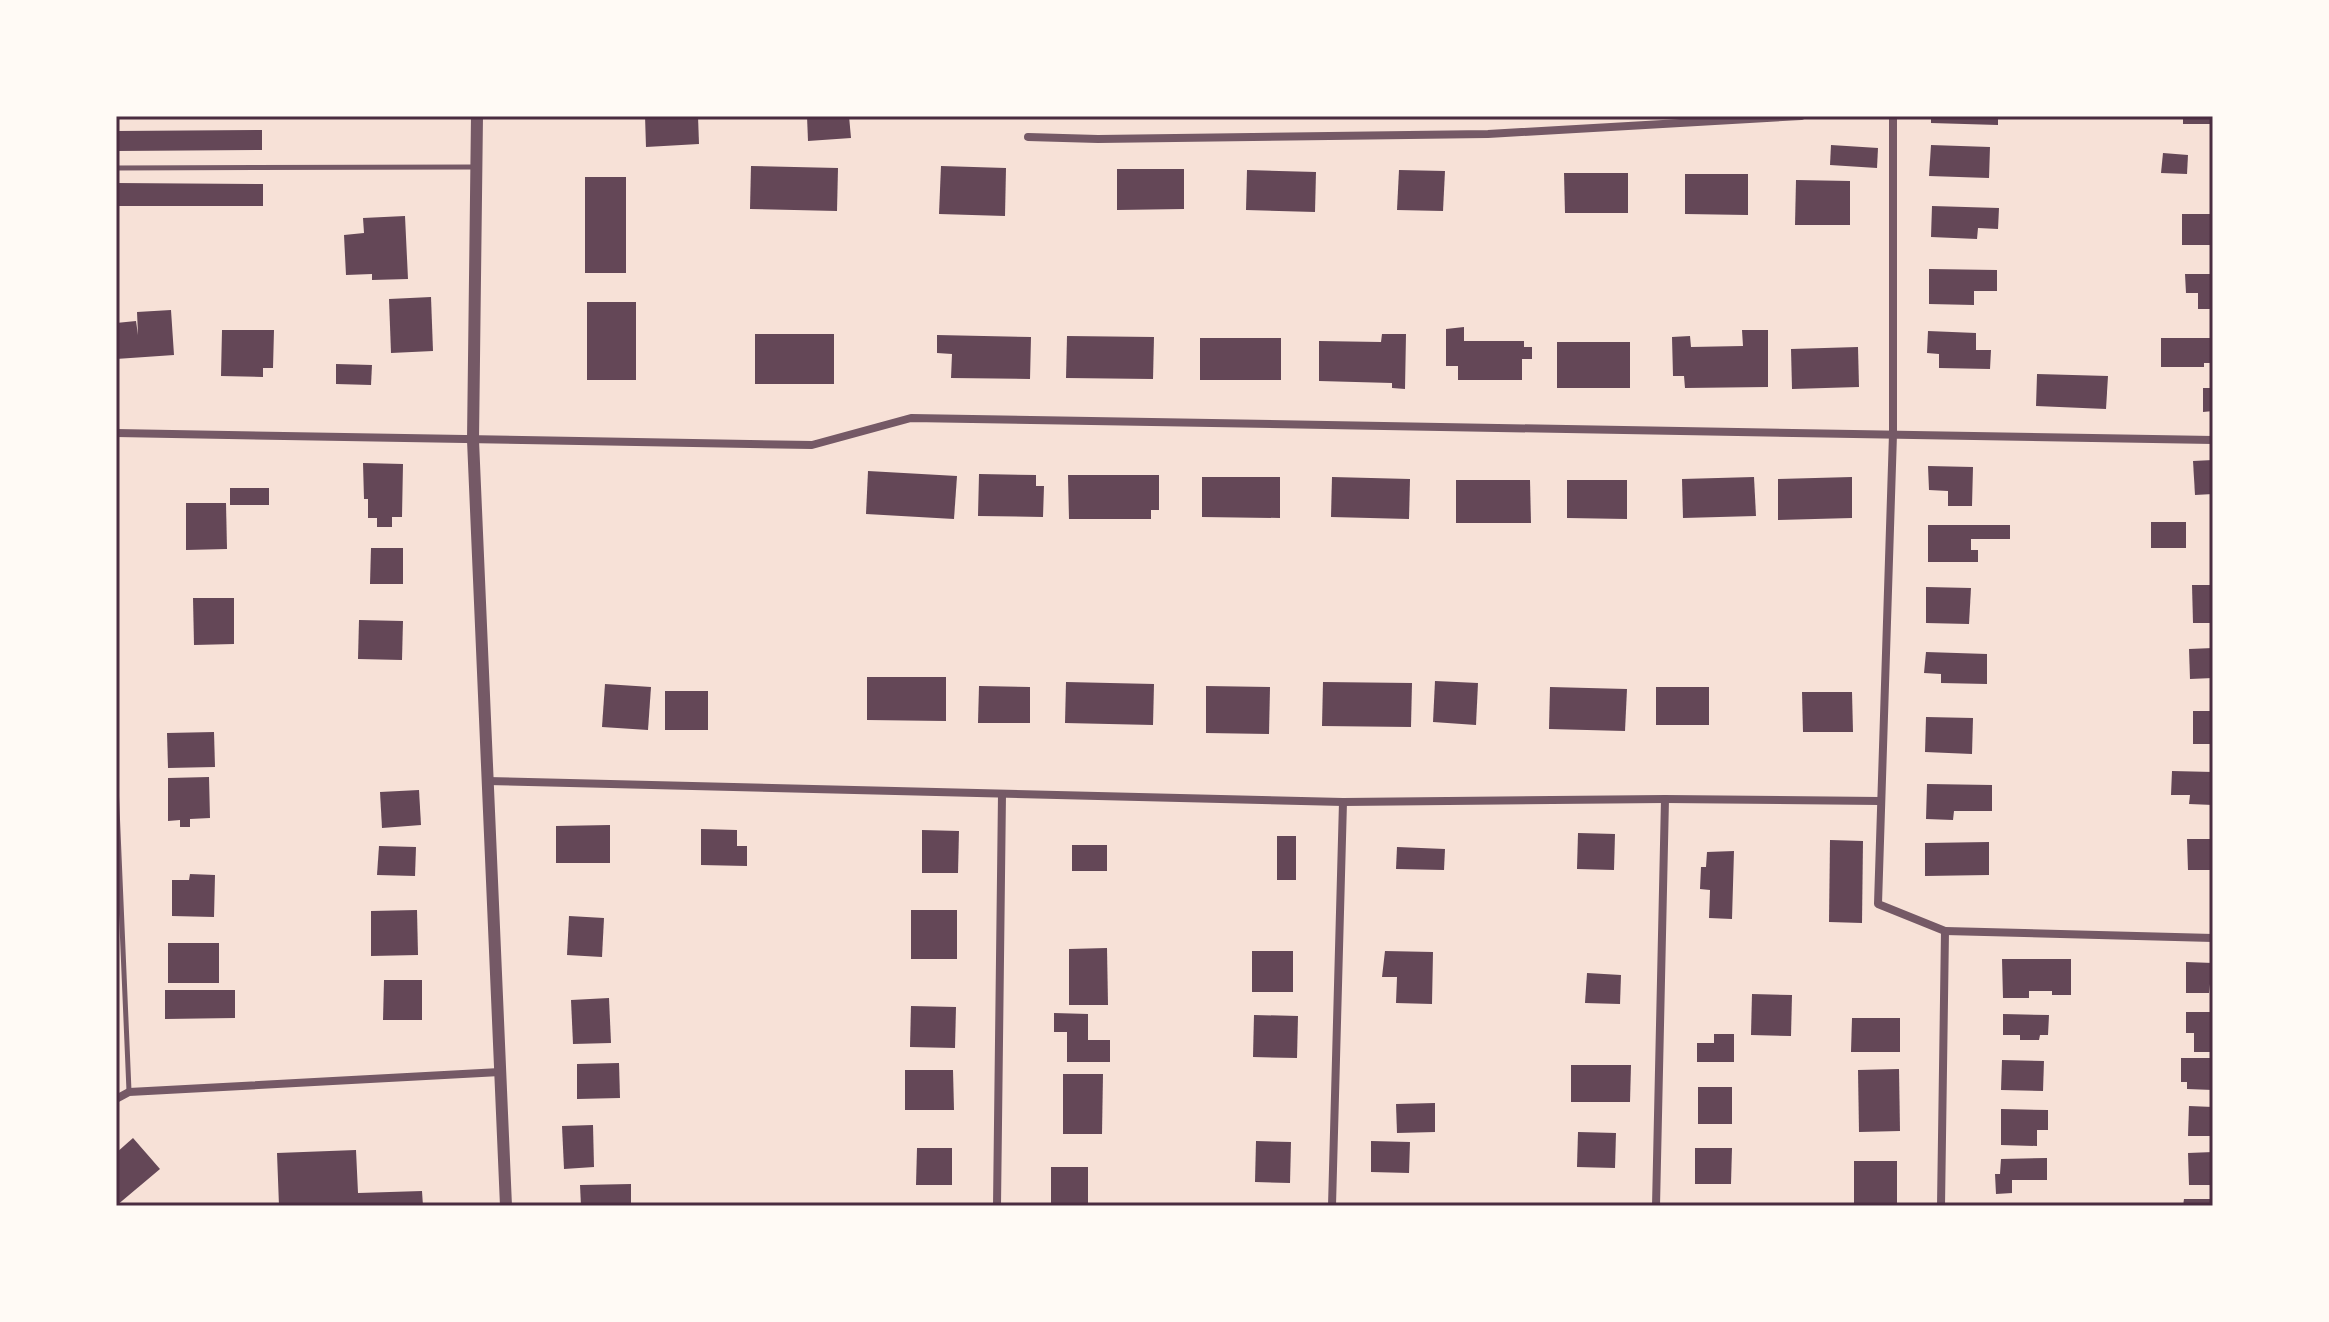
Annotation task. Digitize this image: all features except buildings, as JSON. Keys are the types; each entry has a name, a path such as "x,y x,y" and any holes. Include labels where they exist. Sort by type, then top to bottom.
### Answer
{"street":[{"path":"477,116 473,440 506,1206"},
{"path":"1028,137 1098,139 1488,134 1801,116"},
{"path":"1893,116 1893,434 1878,904 1945,931 2213,938"},
{"path":"116,433 812,445 911,418 2213,440"},
{"path":"487,781 1343,802 1665,799 1880,801"},
{"path":"997,1206 1002,794"},
{"path":"1656,1206 1665,799"},
{"path":"1332,1206 1343,802"},
{"path":"1941,1206 1945,931"},
{"path":"116,1099 129,1092 500,1072"}],"lane":[{"path":"116,168 477,167"},
{"path":"116,784 129,1092"}]}
